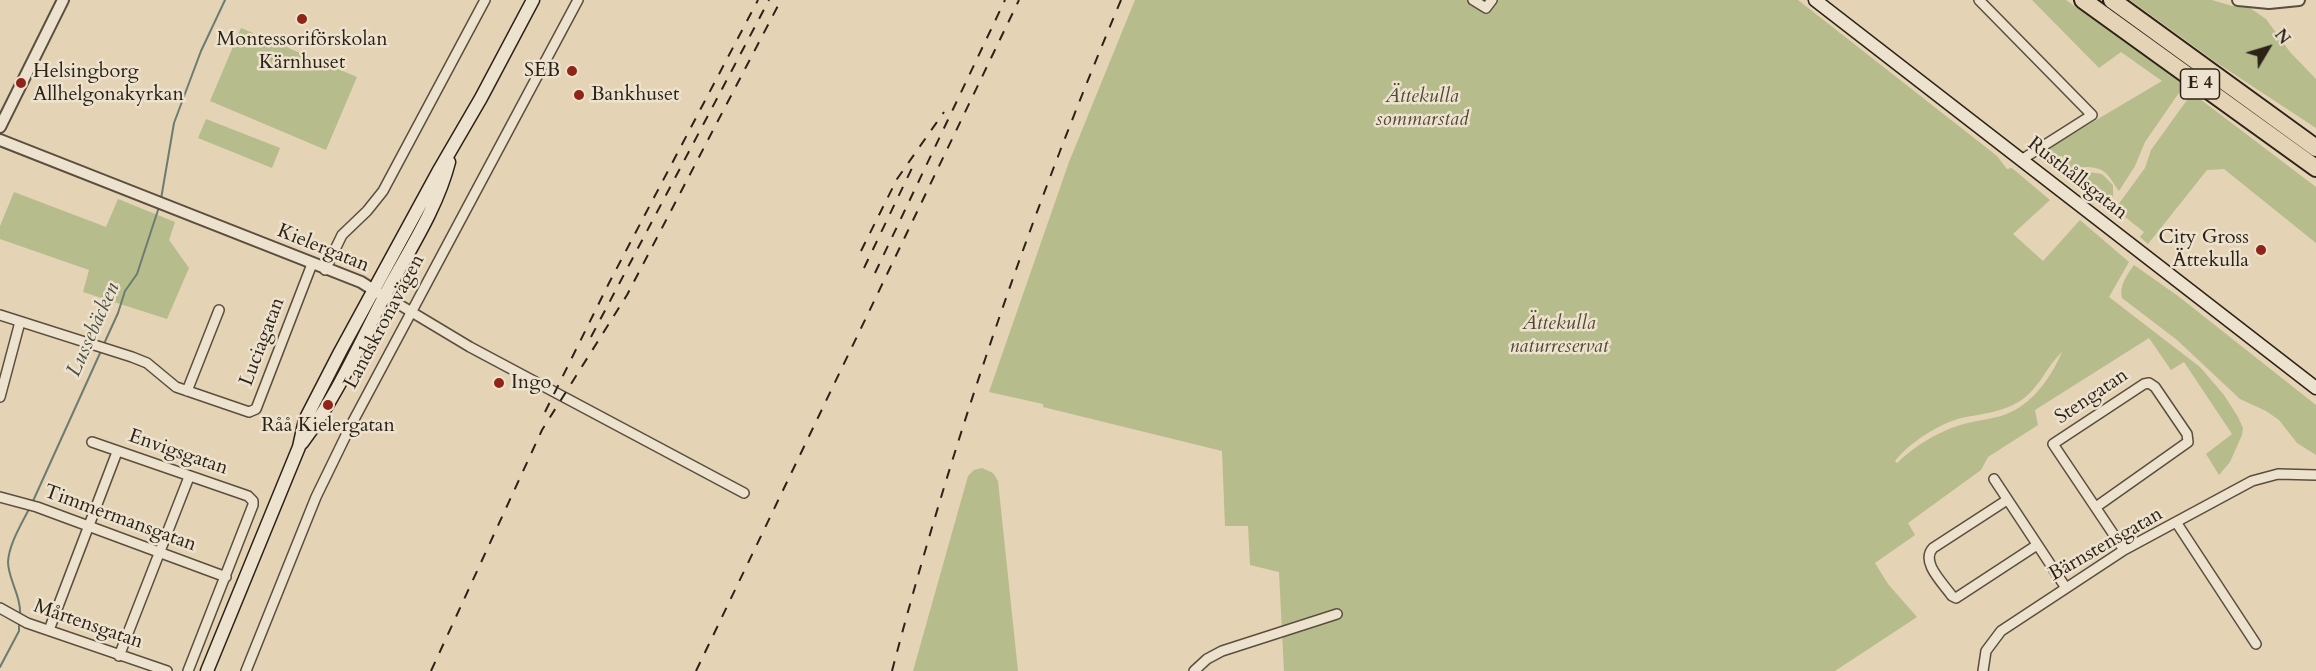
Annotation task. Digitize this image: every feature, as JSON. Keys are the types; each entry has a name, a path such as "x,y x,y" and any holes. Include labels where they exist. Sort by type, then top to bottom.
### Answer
{"highway":[{"name":"E 4","path":"2083,0 2316,168"},
{"name":"E 4","path":"2112,0 2316,148"}],"main road":[{"name":"Landskronavägen","path":"207,671 299,447 305,420 379,293 425,221 446,175 451,152 533,0"},
{"name":"Rusthållsgatan","path":"1815,0 2316,388"}],"street":[{"path":"0,127 63,0"},
{"path":"326,270 342,235 368,211 383,191 485,0"},
{"name":"Landskronavägen","path":"246,671 316,497 350,427 413,313 578,0"},
{"path":"1473,0 1486,8 1492,0"},
{"path":"1979,0 2092,115 2021,160"},
{"path":"2239,0 2269,3 2299,0"},
{"name":"Kielergatan","path":"0,140 326,270 362,282 470,347 744,493"},
{"name":"Luciagatan","path":"0,315 147,363 176,387 249,412 256,409 312,264"},
{"path":"187,391 219,310"},
{"path":"0,396 20,322"},
{"name":"Stengatan","path":"2096,507 2188,442 2187,434 2149,383 2144,384 2053,444 2124,550"},
{"name":"Envigsgatan","path":"92,442 251,499 253,505 226,577"},
{"path":"49,630 117,452"},
{"path":"2176,522 2240,486 2265,476 2291,473 2316,475"},
{"path":"119,656 189,477"},
{"path":"1994,479 2066,588"},
{"name":"Timmermansgatan","path":"0,497 32,506 226,577"},
{"path":"2007,500 1933,548 1928,554 1928,561 1952,596 1956,598 2037,545"},
{"name":"Bärnstensgatan","path":"1983,671 1986,651 1997,635 2124,550 2176,522 2256,645"},
{"path":"188,671 226,577"},
{"name":"Mårtensgatan","path":"0,608 27,623 167,671"},
{"path":"1194,671 1222,651 1337,614"}],"green space":[{"name":"Ättekulla naturreservat","path":"1135,0 1480,0 1484,2 1486,0 1798,0 1997,156 2007,169 2012,168 2050,200 2013,234 2043,261 2080,220 2129,262 2109,297 2200,367 2224,395 2238,417 2243,428 2242,435 2230,462 2219,475 2206,454 2232,434 2184,362 2171,370 2149,338 2035,410 2038,425 1988,457 1981,470 1908,523 1915,535 1875,563 1888,584 1917,617 1835,671 1284,671 1279,572 1250,565 1248,526 1225,526 1222,451 989,392 1069,162","holes":["2062,352 2042,386 2020,407 1998,417 1949,429 1925,442 1897,463 1895,461 1925,435 1944,425 1961,418 1999,410 2020,401 2027,396"]},
{"path":"2032,0 2066,0 2185,84 2145,142 2135,166 2119,191 2106,173 2098,169 2085,167 2072,177 2039,159 2044,151 2162,81 2121,52 2099,68"},
{"path":"2130,0 2212,0 2250,8 2266,19 2290,52 2316,79 2316,128 2217,63"},
{"path":"241,28 357,77 326,150 210,101"},
{"path":"2192,93 2316,187 2316,243 2224,169 2207,170 2148,244 2140,237 2144,232 2115,209 2145,168 2151,150"},
{"path":"206,119 280,148 272,168 198,138"},
{"path":"2089,172 2102,174 2113,185 2113,196 2104,209 2074,183"},
{"path":"14,192 106,227 118,199 175,222 169,240 189,268 167,319 83,292 89,270 0,239 0,226"},
{"path":"2134,265 2178,296 2316,405 2316,455 2297,443 2279,420 2240,399 2177,340 2122,298 2123,284"},
{"path":"982,468 993,473 998,481 1018,671 913,671 968,476 974,470"}],"waterway":[{"name":"Lussebäcken","path":"161,199 174,123 201,51 225,0"},
{"name":"Lussebäcken","path":"103,346 125,291 137,274 159,207"},
{"name":"Lussebäcken","path":"33,501 101,351"},
{"name":"Lussebäcken","path":"20,617 19,602 8,562 13,542 29,509"},
{"name":"Lussebäcken","path":"0,667 19,631 19,623"}],"railway":[{"path":"545,412 609,283 758,0"},
{"path":"591,337 769,0"},
{"path":"431,671 542,430 627,295 781,0"},
{"path":"875,273 1005,0"},
{"path":"696,671 1019,0"},
{"path":"892,671 940,500 994,331 1055,165 1121,0"},
{"path":"861,251 897,179 944,112"},
{"path":"864,268 912,168"}],"place":[{"name":"Montessoriförskolan Kärnhuset","path":"302,19"},
{"name":"SEB","path":"572,71"},
{"name":"Helsingborg Allhelgonakyrkan","path":"21,83"},
{"name":"Bankhuset","path":"579,95"},
{"name":"City Gross Ättekulla","path":"2261,250"},
{"name":"Ingo","path":"499,383"},
{"name":"Råå Kielergatan","path":"328,405"}],"park label":[{"name":"Ättekulla sommarstad","path":"1422,108"}]}
